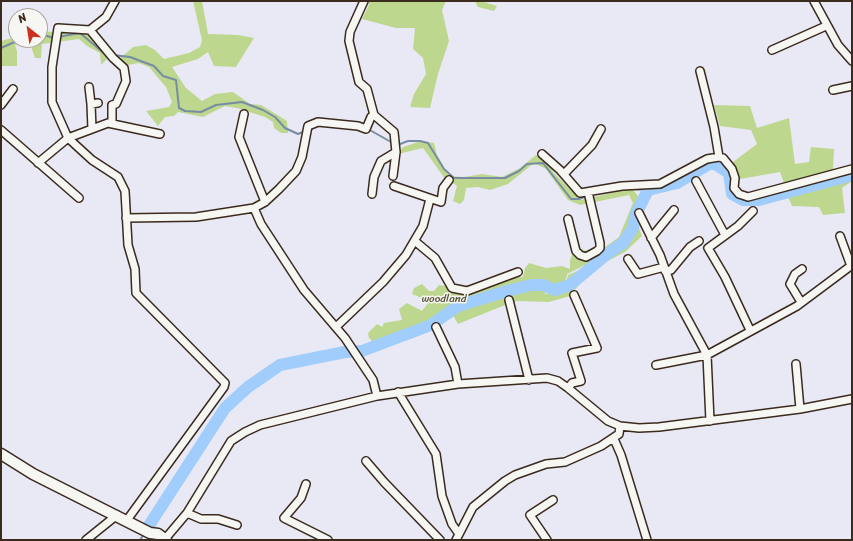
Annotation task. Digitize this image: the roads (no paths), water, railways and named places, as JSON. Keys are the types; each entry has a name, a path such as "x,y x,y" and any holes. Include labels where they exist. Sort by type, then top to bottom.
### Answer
{"main road":[{"path":"1,454 33,474 127,520 151,536 158,534 166,540"}],"street":[{"path":"115,1 106,17 96,27 90,30 58,28 52,66 52,102 68,138 92,160 118,178 125,191 128,245 135,269 136,293 225,383 224,387 127,520"},
{"path":"364,1 350,32 349,41 359,82 367,89 374,115 394,132 396,152 393,176"},
{"path":"816,2 826,26 838,45 852,61"},
{"path":"772,50 826,26"},
{"path":"90,30 113,58 124,68 126,81 116,104 112,105 112,123"},
{"path":"700,71 714,127 719,157"},
{"path":"833,90 852,86"},
{"path":"89,87 92,129"},
{"path":"1,105 13,89"},
{"path":"91,104 98,103"},
{"path":"244,114 239,137 265,202"},
{"path":"126,218 196,217 254,208 265,202 288,181 296,171 302,157 308,126 318,122 358,126 366,129 371,117 374,115"},
{"path":"38,163 68,138 112,123 160,134"},
{"path":"564,174 592,145 601,129"},
{"path":"1,130 79,198"},
{"path":"372,194 374,177 381,161 396,152"},
{"path":"542,154 564,174 580,193 622,186 660,184 707,159 719,157 723,158 732,169 735,178 734,188 739,194 748,197 852,169"},
{"path":"394,186 441,202 443,188 449,180"},
{"path":"696,181 725,235"},
{"path":"568,219 576,251 580,255 586,257 600,248 588,192"},
{"path":"336,327 383,282 416,242 423,226 430,199"},
{"path":"254,208 261,224 304,290 336,327 373,380 377,396"},
{"path":"651,238 674,210"},
{"path":"750,330 725,277 708,248 738,226 753,211"},
{"path":"639,213 665,269 674,294 707,355 710,421"},
{"path":"656,365 707,355 801,302 851,266 840,236"},
{"path":"628,259 638,274 665,269 671,270 690,247 700,241"},
{"path":"416,242 435,258 452,288 467,291 518,272"},
{"path":"801,302 790,284 795,274 802,269"},
{"path":"568,388 572,383 581,380 572,352 597,348 574,295"},
{"path":"509,300 529,380"},
{"path":"436,327 455,367 458,384"},
{"path":"796,364 800,409"},
{"path":"166,540 187,513 231,441 260,425 377,396 458,384 547,378 558,381 598,414 620,426 660,427 800,409 852,399"},
{"path":"398,392 436,454 442,496 458,537"},
{"path":"458,537 473,507 515,475 546,464 566,462 614,439 619,434 620,426"},
{"path":"614,439 622,455 648,540"},
{"path":"366,461 384,482 440,540"},
{"path":"306,484 301,498 284,518 328,540"},
{"path":"547,540 530,515 553,500"},
{"path":"187,513 201,519 218,520 237,524"},
{"path":"86,540 116,515"}],"waterway":[{"path":"58,37 80,33 105,54"},
{"path":"48,36 54,38"},
{"path":"1,48 8,45"},
{"path":"113,55 130,57 154,66 163,76 176,80 179,108 185,111 201,112 216,105 242,102 263,110 275,117 285,128 298,134 305,131"},
{"path":"340,121 349,122"},
{"path":"368,129 391,142"},
{"path":"400,144 408,141 428,143 444,169 454,178 505,178 519,171 527,164 543,163 571,199 579,199 587,196"},
{"path":"148,527 225,408 248,387 280,365 345,352 362,351 431,325 458,306 507,291 531,285 543,285 555,290 570,285 607,254 623,243 633,228 636,214 648,190 677,183 709,164 715,164 729,173 732,194 743,200 759,200 852,175"},
{"path":"632,189 648,190"},
{"path":"140,540 144,534"}],"park label":[{"name":"woodland","path":"444,299"}]}
